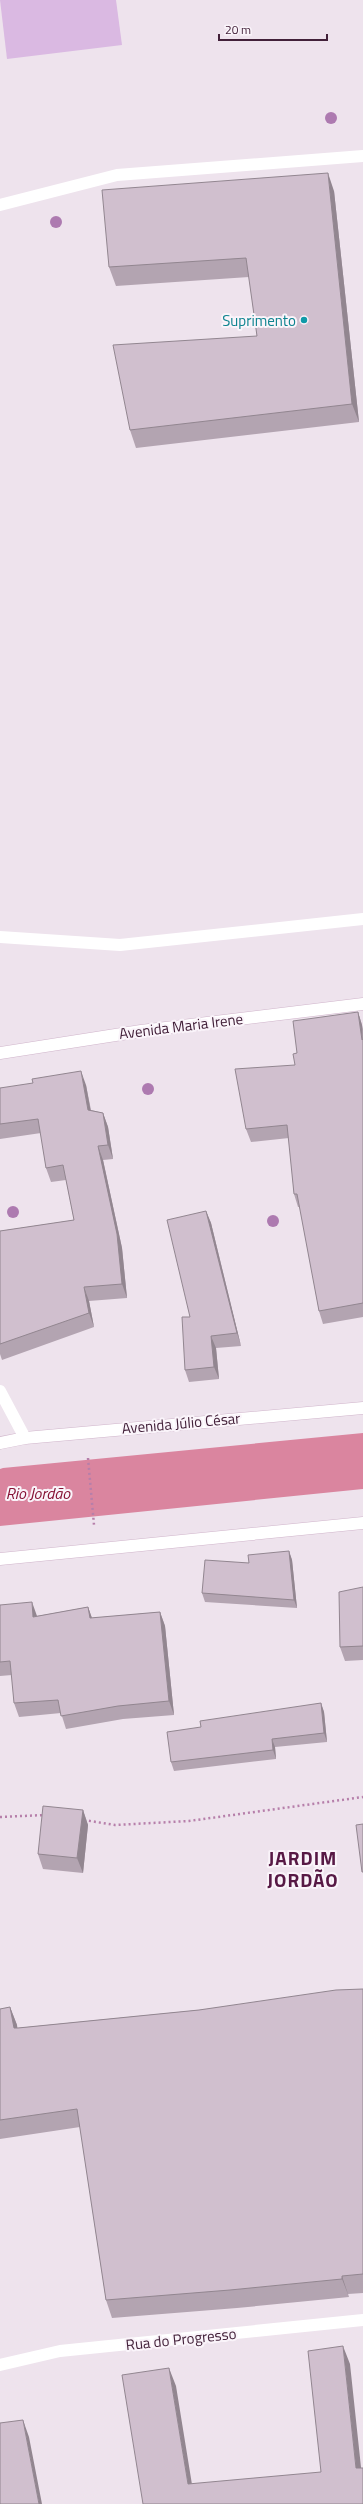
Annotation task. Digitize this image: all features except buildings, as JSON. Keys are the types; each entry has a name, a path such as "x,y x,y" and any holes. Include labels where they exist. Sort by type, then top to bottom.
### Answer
{"street":[{"path":"0,205 117,175 363,156"},
{"path":"0,937 120,945 363,919"},
{"name":"Avenida Maria Irene","path":"0,1052 141,1031 363,1004"},
{"path":"0,1391 25,1438"},
{"name":"Avenida Júlio César","path":"0,1443 25,1438 363,1408"},
{"path":"0,1559 363,1523"},
{"name":"Rua do Progresso","path":"0,2365 60,2352 363,2320"}],"path":[{"path":"87,1454 94,1527"},
{"path":"75,1819 115,1825 189,1821 363,1797"},
{"path":"0,1817 11,1818 36,1814 52,1816"}],"shaded area":[{"path":"0,0 116,0 122,45 7,59"}],"water":[{"name":"Rio Jordão","path":"363,1433 363,1489 0,1526 0,1469 3,1468"}],"place":[{"name":"Suprimento","path":"304,320"}],"district":[{"name":"JARDIM JORDÃO","path":"303,1868"}]}
